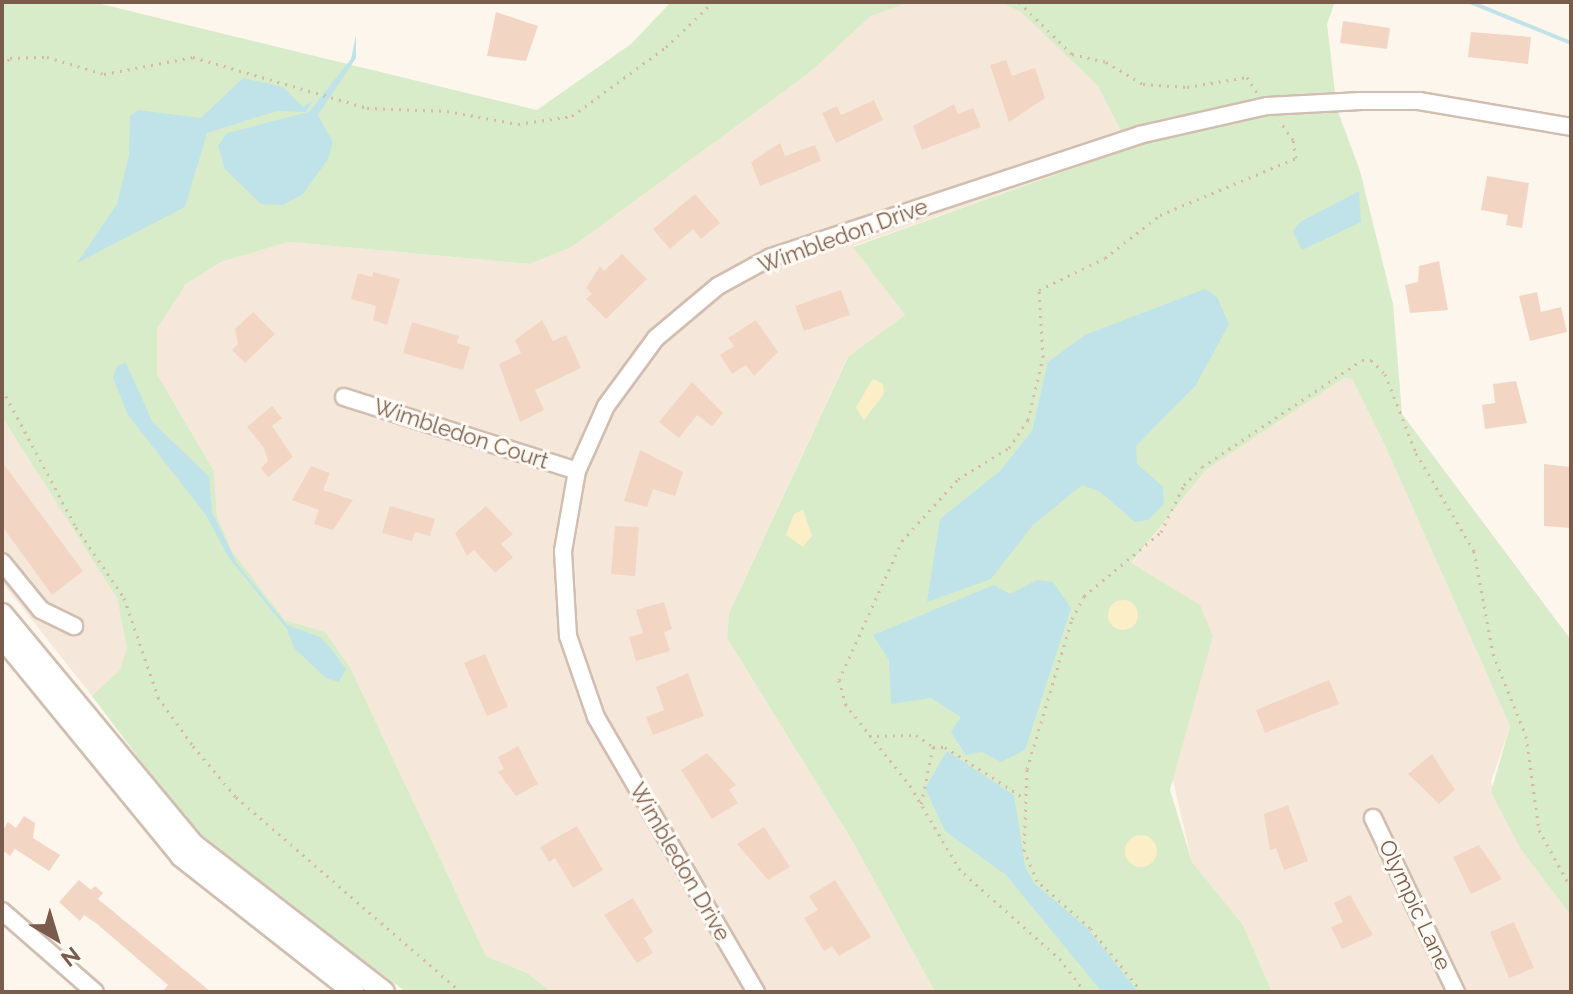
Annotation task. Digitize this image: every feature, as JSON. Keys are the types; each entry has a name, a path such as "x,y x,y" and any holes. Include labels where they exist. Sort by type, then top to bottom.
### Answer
{"street":[{"name":"Wimbledon Drive","path":"756,992 581,684 563,593 577,471 606,406 656,338 718,286 771,257 1139,135 1267,106 1419,101 1571,127"},
{"name":"Wimbledon Court","path":"344,397 577,471"},
{"path":"2,562 41,610 74,626"},
{"path":"2,614 194,845 377,990"},
{"path":"2,637 181,856 354,992"},
{"name":"Olympic Lane","path":"1373,818 1456,992"},
{"path":"2,911 95,992"}],"path":[{"path":"2,66 10,58 47,57 104,74 193,57 315,90 367,108 447,111 489,123 572,116 666,47 713,2"},
{"path":"1019,2 1072,54 1119,67 1143,84 1187,87 1247,77 1260,98"},
{"path":"1085,992 1061,960 960,870 921,805 839,694 839,680 902,541 958,479 1009,448 1028,420 1043,357 1039,290 1105,258 1160,215 1296,158 1293,140 1274,114"},
{"path":"1142,992 1090,928 1037,881 1024,851 1024,798 1031,753 1084,596 1150,545 1184,485 1202,467 1276,413 1371,360 1385,374 1416,453 1474,551 1493,654 1526,736 1539,830 1571,888"},
{"path":"2,389 76,527 124,598 158,697 193,746 236,797 461,992"},
{"path":"869,736 916,735 933,747 945,747 1024,798"},
{"path":"921,805 933,747"}],"shaded area":[{"path":"911,2 1000,2 1021,11 1097,85 1120,129 1119,152 853,246 905,315 847,358 729,613 727,638 853,842 935,992 552,992 527,973 486,956 350,667 325,632 285,620 232,551 217,516 214,471 157,374 157,329 186,284 221,262 289,242 530,264 572,247 809,73 871,16"},
{"path":"1344,378 1352,379 1386,448 1510,726 1491,782 1520,848 1571,916 1571,992 1272,992 1243,925 1192,862 1171,772 1213,636 1131,564 1206,470"},
{"path":"2,417 117,597 129,647 122,672 92,696 2,582"}],"green space":[{"path":"2,2 93,2 537,110 631,44 671,2 911,2 871,16 809,73 572,247 530,264 289,242 221,262 186,284 157,329 157,374 214,471 217,516 232,551 285,620 325,632 350,667 486,956 527,973 552,992 406,992 220,853 174,805 92,696 120,670 127,648 117,598 2,417"},
{"path":"1000,2 1335,2 1327,24 1337,109 1360,171 1393,304 1402,414 1571,640 1571,916 1520,848 1491,792 1510,726 1386,448 1352,379 1344,378 1206,470 1131,563 1200,605 1213,636 1170,790 1192,862 1243,925 1272,992 935,992 853,842 727,638 729,613 848,357 905,315 853,247 1119,152 1120,129 1097,85 1021,12"}],"sand":[{"path":"873,379 883,384 884,394 864,420 856,407"},
{"path":"803,510 812,536 803,547 786,535 794,514"},
{"path":"1123,600 1129,601 1137,609 1137,621 1129,629 1123,630 1117,629 1109,621 1108,615 1109,609 1117,601"},
{"path":"1141,835 1152,840 1157,851 1152,862 1141,867 1130,862 1125,851 1130,840"}],"water":[{"path":"356,35 356,58 318,115 333,142 328,159 303,194 283,205 261,204 225,169 218,146 227,133 309,112 351,59"},
{"path":"243,78 283,87 303,107 312,101 306,112 277,111 207,133 185,207 77,263 117,204 129,155 130,116 138,110 201,118"},
{"path":"1359,191 1361,222 1302,250 1293,231 1300,222"},
{"path":"1205,289 1217,297 1229,324 1196,385 1136,446 1137,464 1163,487 1164,504 1148,520 1135,522 1099,491 1082,485 1033,525 991,579 927,602 940,519 1000,471 1032,431 1048,362 1085,335"},
{"path":"126,363 153,423 209,476 212,512 236,562 287,625 320,637 333,651 346,669 339,682 326,678 294,648 287,629 229,558 206,515 128,415 113,378 117,366"},
{"path":"1037,580 1053,582 1071,608 1025,750 1001,762 982,752 966,755 951,732 961,717 931,698 891,704 889,660 873,635 994,585 1010,594"},
{"path":"947,751 1014,795 1025,866 1034,883 1088,929 1138,992 1102,992 1006,875 945,831 925,788"}],"building":[{"path":"496,12 538,26 526,61 487,56"},
{"path":"1343,21 1390,28 1387,49 1340,43"},
{"path":"1471,32 1531,37 1528,64 1468,57"},
{"path":"1006,60 1012,76 1035,68 1045,98 1009,122 990,65"},
{"path":"874,100 883,120 836,143 822,113 837,106 841,115"},
{"path":"954,104 958,114 973,108 981,127 922,150 913,126"},
{"path":"780,143 785,156 815,145 821,161 760,186 751,162"},
{"path":"1487,176 1529,183 1522,228 1506,225 1508,215 1481,210"},
{"path":"695,194 720,223 701,239 693,229 670,249 653,229"},
{"path":"622,254 647,279 606,319 586,299 592,294 586,288 600,266 604,271"},
{"path":"1439,261 1448,310 1410,313 1405,285 1418,282 1419,266"},
{"path":"373,272 400,279 387,325 373,320 376,306 351,299 358,273 372,277"},
{"path":"841,290 850,315 804,331 795,306"},
{"path":"1537,292 1541,312 1561,307 1567,332 1530,341 1519,296"},
{"path":"253,312 275,334 245,363 232,350 238,344 235,329"},
{"path":"542,320 553,341 566,335 581,368 535,390 544,410 520,422 499,364 521,353 515,340"},
{"path":"756,320 778,352 754,376 746,365 732,374 720,355 734,346 728,338"},
{"path":"412,322 459,336 457,343 470,347 463,370 403,353"},
{"path":"1516,381 1527,423 1485,429 1482,405 1495,403 1493,384"},
{"path":"692,382 723,413 712,426 697,415 679,438 659,422"},
{"path":"272,406 282,418 272,426 293,457 268,477 261,468 268,461 264,448 247,427"},
{"path":"640,450 683,472 675,496 653,489 647,507 624,501"},
{"path":"2,462 83,571 52,595 2,526"},
{"path":"1544,464 1571,467 1571,528 1544,526"},
{"path":"311,466 330,473 323,490 353,500 333,530 314,524 319,510 292,500"},
{"path":"390,506 435,519 430,536 415,532 412,541 382,533"},
{"path":"486,506 513,534 501,544 513,557 495,573 474,550 467,556 455,533"},
{"path":"615,526 639,527 635,576 611,574"},
{"path":"664,602 672,629 664,632 670,651 636,661 629,637 643,633 636,610"},
{"path":"485,654 508,707 487,716 464,663"},
{"path":"688,673 704,716 653,735 646,717 664,710 656,687"},
{"path":"1329,680 1339,704 1265,733 1256,710"},
{"path":"518,746 538,784 516,796 498,772 504,769 498,757"},
{"path":"707,753 736,785 729,790 738,803 712,819 681,770"},
{"path":"1432,754 1455,790 1439,804 1408,774"},
{"path":"1288,805 1308,861 1284,870 1276,848 1270,850 1264,814"},
{"path":"24,816 35,823 33,838 60,855 49,871 15,849 10,856 2,850 2,832 8,822 16,828"},
{"path":"577,826 603,870 573,888 555,858 549,862 540,847"},
{"path":"764,827 790,867 768,880 737,844"},
{"path":"1479,845 1502,879 1471,894 1453,857"},
{"path":"79,880 91,890 95,886 103,893 98,899 211,992 162,992 168,985 96,923 84,915 80,921 59,902"},
{"path":"835,880 871,937 839,956 832,946 824,951 804,918 818,910 809,896"},
{"path":"1350,895 1373,935 1342,949 1331,927 1343,922 1334,903"},
{"path":"633,898 653,932 644,938 653,953 637,963 604,915"},
{"path":"1514,922 1534,968 1509,978 1490,932"}],"waterway":[{"path":"1470,2 1571,43"}]}
